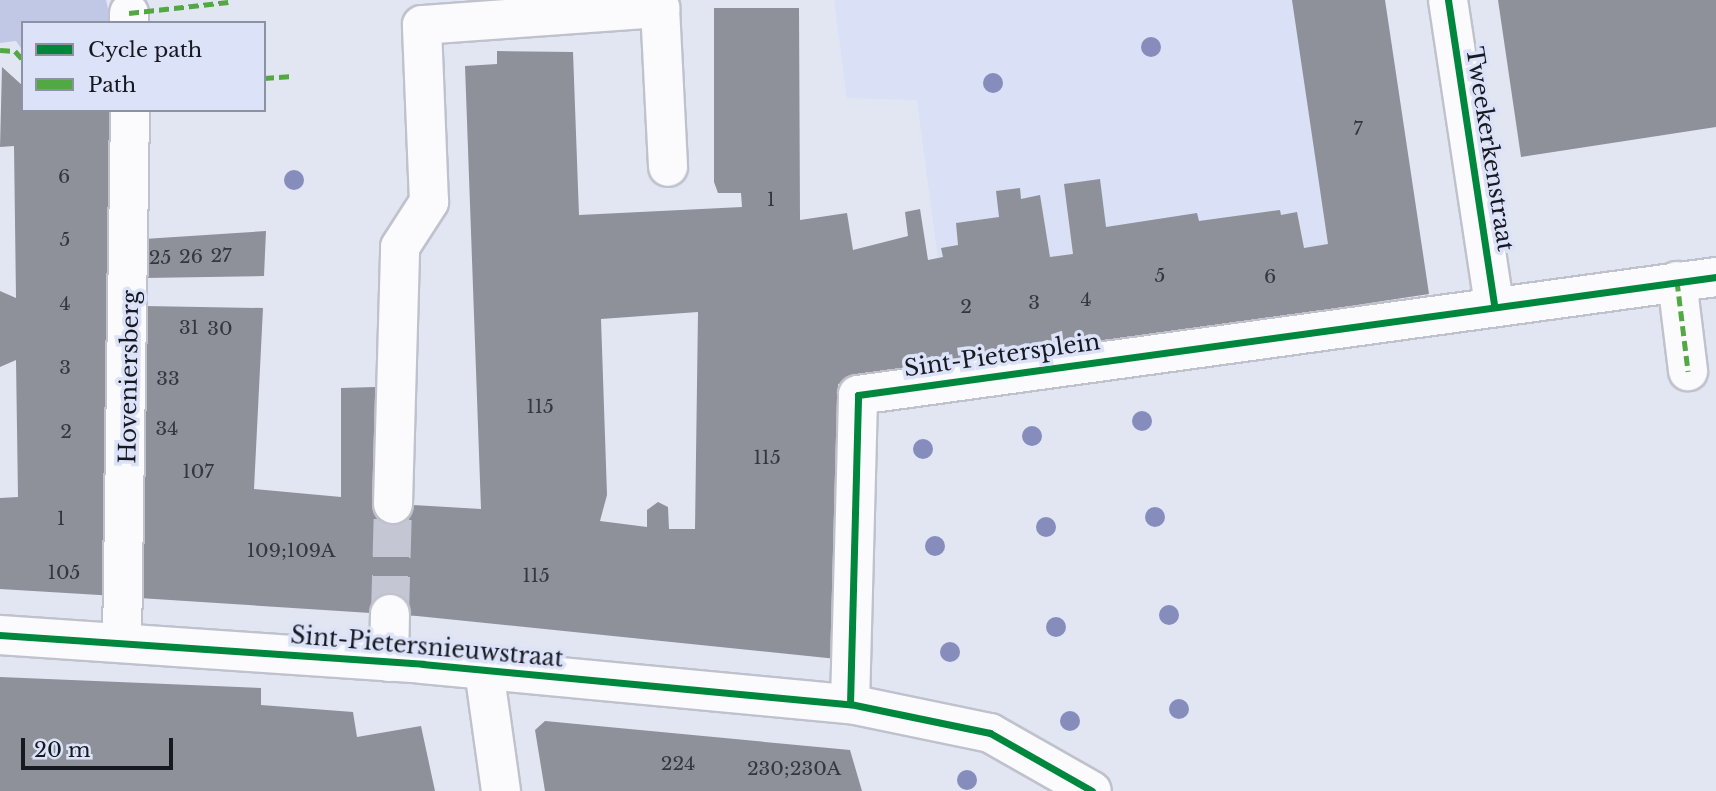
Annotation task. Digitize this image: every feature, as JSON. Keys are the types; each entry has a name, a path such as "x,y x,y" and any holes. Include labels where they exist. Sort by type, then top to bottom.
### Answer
{"street":[{"name":"Tweekerkenstraat","path":"1448,0 1494,304"},
{"path":"393,504 400,247 429,202 422,25 660,8 668,167"},
{"name":"Hoveniersberg","path":"122,643 130,112"},
{"name":"Sint-Pietersplein","path":"850,704 858,395 1494,304 1716,277"},
{"path":"1677,281 1688,371"},
{"path":"388,662 390,614"},
{"name":"Sint-Pietersnieuwstraat","path":"0,635 388,662 850,704"},
{"path":"484,670 501,791"},
{"path":"850,704 990,733 1092,791"}],"shaded area":[{"path":"0,0 106,0 111,21 21,21 21,48 16,41 0,43"},
{"path":"834,0 1385,0 1429,294 952,365 917,100 847,98"}],"building":[{"path":"1292,0 1385,0 1429,294 838,384 837,659 417,616 139,598 144,306 263,308 254,489 341,497 341,388 375,387 379,503 481,509 465,66 497,64 497,51 573,52 579,215 742,207 741,193 718,193 714,182 714,8 799,8 800,220 847,213 853,250 908,236 905,212 920,209 928,260 943,257 941,248 958,245 956,223 999,217 996,191 1020,188 1021,199 1040,195 1050,257 1073,254 1064,184 1100,179 1106,227 1197,213 1199,221 1280,210 1281,215 1297,212 1304,248 1328,244","holes":["698,312 695,529 669,529 668,507 658,502 647,510 647,527 600,521 607,495 601,319"]},
{"path":"1498,0 1716,0 1716,127 1521,157"},
{"path":"2,67 21,84 21,112 113,112 116,596 0,589 0,498 18,497 16,360 0,367 0,291 16,298 14,146 0,147"},
{"path":"266,231 264,276 144,278 144,239"},
{"path":"0,677 261,688 261,705 353,712 357,737 421,726 435,791 0,791"},
{"path":"545,721 850,750 862,791 545,791 535,730"}],"tunnel":[{"path":"390,614 393,504"}],"marked path":[{"path":"129,13 228,2"},
{"path":"0,50 15,51 21,58"},
{"path":"266,78 293,76"},
{"path":"1677,281 1688,371"}],"cycle path":[{"path":"1448,0 1494,304"},
{"path":"850,704 858,395 1716,277"},
{"path":"0,635 423,664 850,704 990,733 1092,791"}]}
